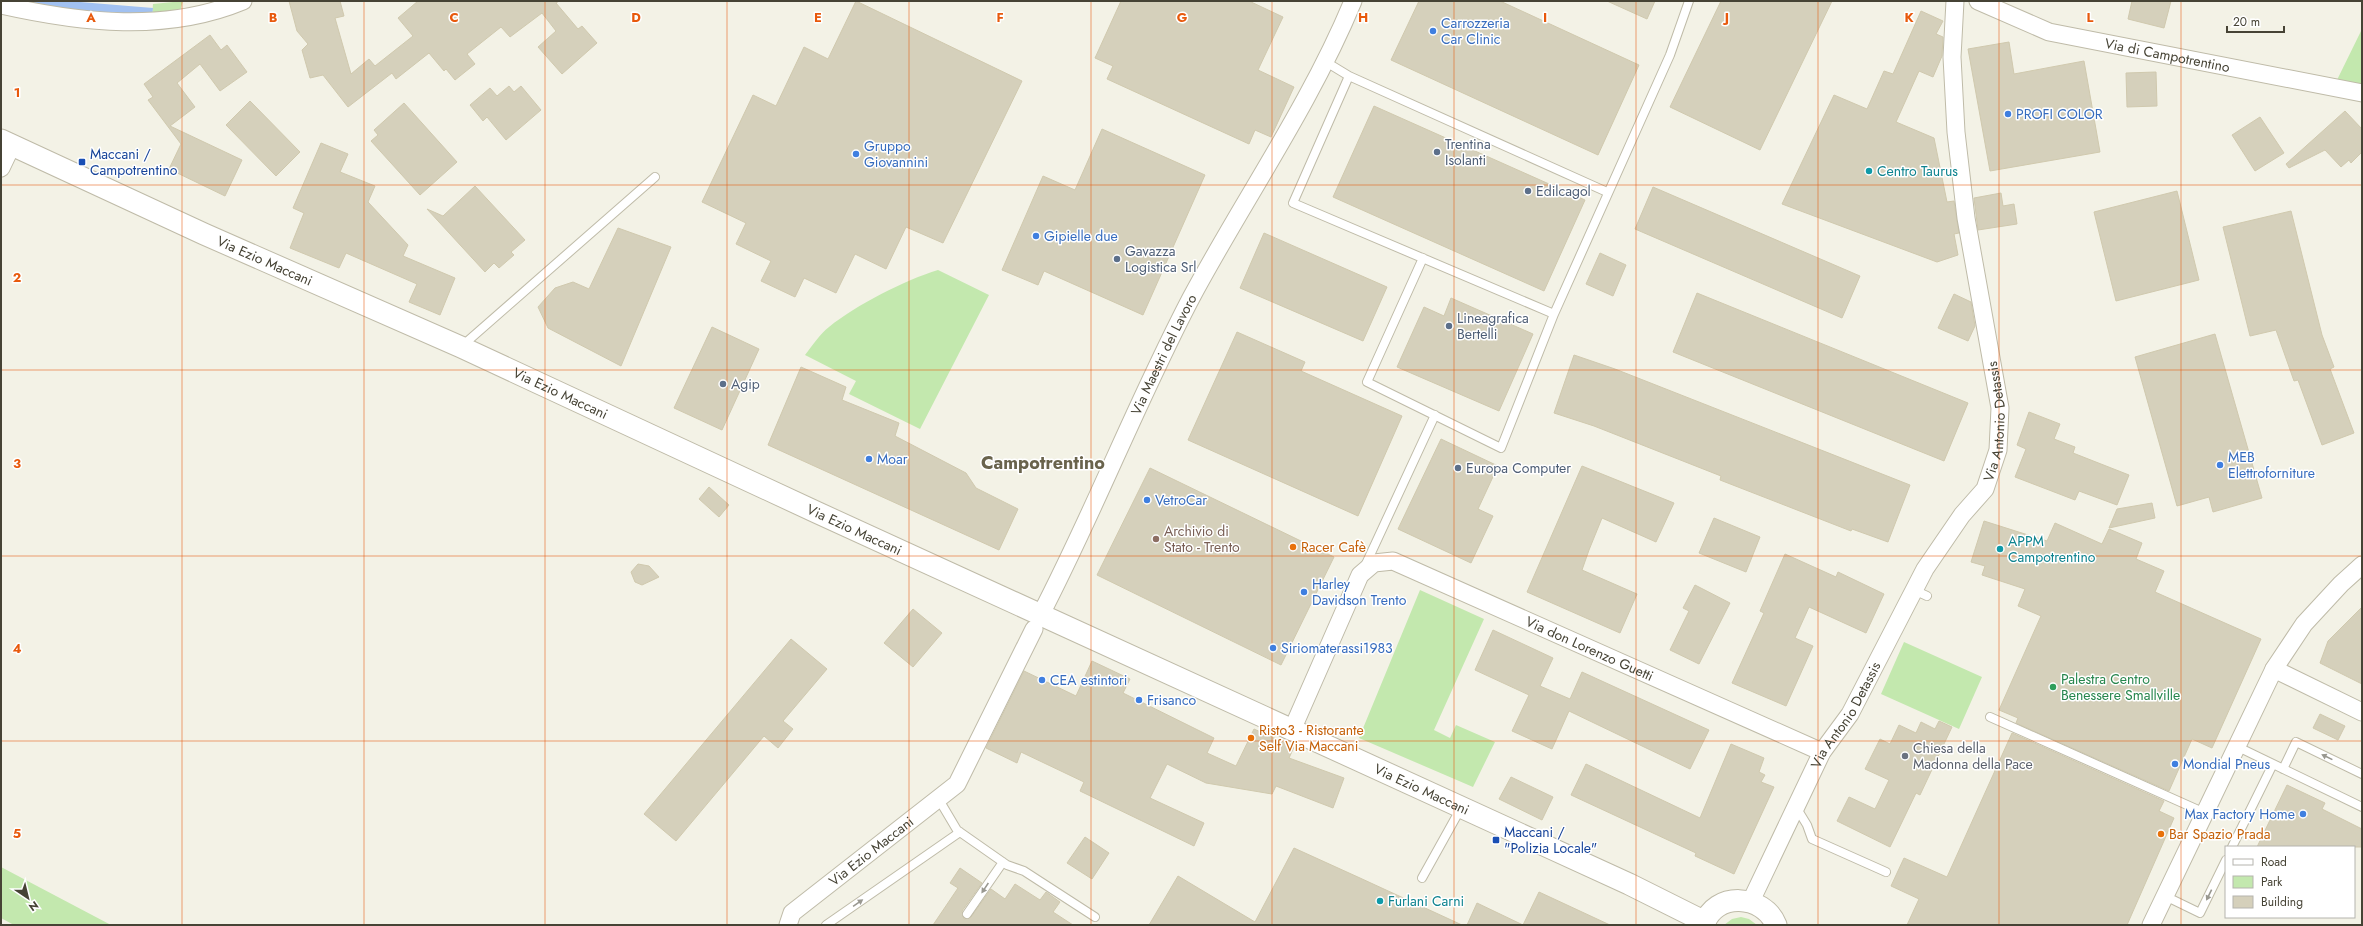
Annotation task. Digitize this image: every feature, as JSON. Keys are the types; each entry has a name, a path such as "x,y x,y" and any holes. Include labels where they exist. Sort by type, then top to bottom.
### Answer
{"street":[{"path":"1,5 84,20 119,22 194,17 221,10 243,1"},
{"name":"Via Maestri del Lavoro","path":"1037,621 1062,574 1161,356 1212,258 1326,62 1353,1"},
{"name":"Via Antonio Detassis","path":"1751,901 1822,752 1850,714 1920,593 1925,569 1962,515 1985,489 1998,450 2000,408 1966,218 1956,132 1952,57 1955,1"},
{"name":"Via di Campotrentino","path":"1978,1 2049,32 2362,93"},
{"path":"1,168 7,142"},
{"name":"Via Ezio Maccani","path":"7,142 204,234 461,347 816,512 1037,621 1292,730 1629,884 1705,923 1716,909 1727,902 1741,900 1751,901"},
{"name":"Via don Lorenzo Guetti","path":"1292,730 1360,575 1374,563 1393,561 1410,567 1822,752"},
{"path":"2151,925 2274,670 2304,624 2341,584 2362,565"},
{"name":"Via Ezio Maccani","path":"788,925 792,913 957,784 1037,621"},
{"path":"2274,670 2362,712"},
{"path":"1751,901 1766,910 1776,925"}],"lane":[{"path":"1422,258 1367,382 1501,448 1554,314 1607,192 1670,55 1689,1"},
{"path":"1326,62 1349,76 1607,192"},
{"path":"1349,76 1293,203 1554,314"},
{"path":"461,347 656,177"},
{"name":"Via don Lorenzo Guetti","path":"1360,575 1435,415"},
{"path":"1990,717 2205,813"},
{"path":"2283,769 2296,742 2362,774"},
{"path":"2238,747 2362,807"},
{"path":"2232,846 2273,764"},
{"path":"938,798 960,832 1002,862 1024,871 1095,917"},
{"path":"1796,807 1807,825 1812,840 1886,872"},
{"path":"1422,878 1462,808"},
{"path":"826,925 960,832"},
{"path":"967,914 1002,862"},
{"path":"2165,896 2200,913 2225,862"}],"green space":[{"path":"183,1 180,11 152,17 153,4"},
{"path":"2362,29 2362,85 2337,80"},
{"path":"938,270 989,295 920,429 849,394 856,381 805,355 816,340 826,330 853,310 881,294 925,274"},
{"path":"1420,590 1484,619 1434,730 1450,738 1456,725 1495,742 1473,787 1359,738"},
{"path":"1904,642 1982,677 1959,729 1881,694"},
{"path":"1,867 111,925 14,925 1,918"},
{"path":"1741,917 1749,919 1757,925 1724,925 1732,919"}],"water":[{"path":"7,1 68,1 153,8 152,17 92,12"}],"building":[{"path":"289,1 340,1 344,16 335,18 351,74 369,59 375,66 413,36 398,18 418,1 559,1 556,3 578,29 582,26 597,43 562,74 538,47 556,31 542,13 510,37 501,27 467,54 475,64 455,80 446,69 444,71 429,53 396,79 392,73 348,107 323,75 310,78 302,50 308,44 297,31"},
{"name":"Gruppo Giovannini","path":"856,1 1022,81 943,243 906,227 886,269 855,254 836,293 804,278 795,297 761,281 771,261 736,244 746,223 702,202 753,95 776,106 804,47 828,59"},
{"path":"1121,1 1249,1 1283,17 1258,70 1294,87 1271,137 1255,130 1249,144 1107,79 1113,66 1095,58"},
{"path":"1419,1 1500,1 1639,65 1598,155 1391,60"},
{"path":"1607,1 1655,1 1647,19"},
{"path":"1721,1 1832,1 1760,150 1670,107"},
{"path":"2132,1 2171,1 2164,28 2128,19"},
{"name":"Centro Taurus","path":"1921,11 1943,21 1936,34 1943,37 1942,56 1933,77 1919,71 1896,122 1934,138 1947,202 1954,201 1959,233 1954,234 1958,255 1937,262 1782,204 1834,95 1867,109 1884,71 1893,74"},
{"path":"210,35 221,50 227,45 247,72 220,91 200,64 177,83 195,107 170,126 242,160 225,196 169,169 181,144 148,100 153,97 144,84"},
{"path":"2009,42 2014,74 2084,61 2100,152 1990,171 1968,49"},
{"path":"2156,72 2157,106 2127,107 2126,73"},
{"path":"509,86 514,92 521,86 541,110 506,140 487,117 483,121 470,105 490,88 497,96"},
{"path":"250,101 300,152 276,176 226,125"},
{"path":"404,103 457,162 420,195 371,141 378,135 374,130"},
{"path":"1374,106 1585,200 1544,291 1333,197"},
{"path":"2345,111 2362,129 2362,152 2351,163 2349,160 2341,167 2325,150 2289,168 2286,164"},
{"path":"2260,117 2284,153 2255,171 2232,135"},
{"path":"1102,129 1205,175 1143,315 1044,271 1038,285 1002,270 1043,176 1075,190"},
{"path":"321,143 348,154 340,172 375,186 368,202 408,245 403,256 455,278 440,315 409,302 417,284 346,253 339,268 290,248 304,213 293,208"},
{"path":"475,186 525,240 511,252 514,255 499,268 494,263 485,272 427,209 443,216"},
{"path":"1653,187 1860,276 1842,318 1635,229"},
{"path":"2177,191 2199,280 2116,301 2094,212"},
{"path":"2001,193 2003,206 2014,204 2017,224 1978,230 1974,198"},
{"path":"2291,211 2322,335 2334,367 2330,369 2354,433 2322,445 2298,380 2294,381 2276,330 2250,336 2223,227"},
{"path":"618,228 671,247 621,366 548,328 538,307 555,288 573,282 589,289"},
{"path":"1264,233 1387,287 1363,341 1240,288"},
{"path":"1600,253 1626,265 1613,296 1586,284"},
{"path":"1697,293 1968,403 1944,461 1673,352"},
{"path":"1954,294 1971,302 1975,326 1968,341 1938,328"},
{"path":"1451,298 1533,334 1499,411 1397,367 1424,307 1444,316"},
{"path":"712,327 759,349 722,430 674,408"},
{"path":"1237,332 1305,362 1301,371 1402,416 1358,516 1188,440"},
{"path":"2215,334 2262,498 2213,512 2209,497 2177,506 2135,357"},
{"path":"1574,355 1615,369 1910,485 1888,542 1852,529 1851,531 1720,480 1721,476 1594,426 1554,413"},
{"name":"Moar","path":"801,367 846,387 842,400 899,423 895,436 966,473 976,488 1018,509 999,550 768,445"},
{"path":"2029,412 2060,424 2054,439 2075,447 2073,453 2129,475 2117,505 2079,491 2075,500 2015,477 2026,449 2017,445"},
{"path":"1441,439 1498,466 1478,509 1493,516 1471,563 1398,529"},
{"path":"1582,466 1674,503 1656,542 1602,518 1582,570 1637,594 1620,633 1527,592"},
{"path":"1150,468 1334,557 1281,665 1097,575"},
{"path":"709,487 729,505 719,517 699,499"},
{"path":"2152,503 2155,518 2109,528 2117,509"},
{"path":"1714,518 1760,537 1746,572 1699,553"},
{"path":"1984,521 2047,541 2055,523 2102,544 2109,529 2142,543 2136,559 2164,571 2155,592 2261,639 2212,748 2192,739 2169,791 2016,723 2018,718 1999,710 2041,616 2018,606 2025,589 1982,575 1985,566 1971,562"},
{"path":"1785,554 1836,577 1838,572 1884,594 1866,633 1809,607 1795,638 1813,646 1786,706 1732,683 1764,613 1760,611"},
{"path":"638,564 649,566 659,577 642,585 635,582 631,572"},
{"path":"1695,585 1730,603 1699,664 1670,650 1689,611 1683,608"},
{"path":"2362,607 2362,684 2320,663 2328,641"},
{"path":"913,609 942,633 913,667 884,643"},
{"path":"1493,630 1553,658 1540,686 1570,699 1582,672 1709,730 1690,769 1569,711 1552,749 1512,731 1529,695 1475,670"},
{"path":"791,639 827,669 783,721 793,729 778,748 764,736 676,841 644,814"},
{"path":"1092,661 1130,679 1123,693 1214,738 1207,753 1236,766 1254,729 1294,747 1289,758 1344,778 1333,808 1276,786 1272,794 1206,783 1167,764 1150,798 1204,823 1194,846 1080,791 1084,782 1021,752 1017,763 986,748 1024,671 1076,696"},
{"path":"2320,714 2345,726 2338,740 2313,728"},
{"path":"1939,721 1952,727 1920,795 1916,793 1890,847 1837,821 1849,797 1875,809 1889,780 1865,769 1880,739 1890,744 1899,725 1916,733 1921,722 1935,729"},
{"path":"2012,733 2164,801 2159,811 2174,818 2127,925 1907,925 1919,899 1891,886 1904,858 1947,877"},
{"path":"1731,744 1764,758 1759,772 1765,775 1761,782 1774,787 1734,874 1695,856 1696,853 1571,795 1586,764 1700,818"},
{"path":"1511,777 1553,797 1542,820 1499,799"},
{"path":"2287,785 2325,803 2322,809 2362,829 2362,847 2257,846"},
{"path":"1085,837 1109,853 1092,879 1067,863"},
{"path":"1294,848 1462,925 1149,925 1178,876 1255,922"},
{"path":"960,868 982,883 962,911 964,919 971,917 991,889 1005,899 1015,884 1040,900 1046,892 1060,902 1053,912 1073,925 933,925 958,888 950,883"},
{"name":"Furlani Carni","path":"1539,892 1610,925 1523,925"},
{"path":"1477,903 1523,925 1467,925"}],"place":[{"name":"Carrozzeria Car Clinic","path":"1433,31"},
{"name":"PROFI COLOR","path":"2008,114"},
{"name":"Trentina Isolanti","path":"1437,152"},
{"name":"Gruppo Giovannini","path":"856,154"},
{"name":"Maccani / Campotrentino","path":"82,162"},
{"name":"Centro Taurus","path":"1869,171"},
{"name":"Edilcagol","path":"1528,191"},
{"name":"Gipielle due","path":"1036,236"},
{"name":"Gavazza Logistica Srl","path":"1117,259"},
{"name":"Lineagrafica Bertelli","path":"1449,326"},
{"name":"Agip","path":"723,384"},
{"name":"Moar","path":"869,459"},
{"name":"MEB Elettroforniture","path":"2220,465"},
{"name":"Europa Computer","path":"1458,468"},
{"name":"VetroCar","path":"1147,500"},
{"name":"Archivio di Stato - Trento","path":"1156,539"},
{"name":"Racer Cafè","path":"1293,547"},
{"name":"APPM Campotrentino","path":"2000,549"},
{"name":"Harley Davidson Trento","path":"1304,592"},
{"name":"Siriomaterassi1983","path":"1273,648"},
{"name":"CEA estintori","path":"1042,680"},
{"name":"Palestra Centro Benessere Smallville","path":"2053,687"},
{"name":"Frisanco","path":"1139,700"},
{"name":"Risto3 - Ristorante Self Via Maccani","path":"1251,738"},
{"name":"Chiesa della Madonna della Pace","path":"1905,756"},
{"name":"Mondial Pneus","path":"2175,764"},
{"name":"Max Factory Home","path":"2303,814"},
{"name":"Bar Spazio Prada","path":"2161,834"},
{"name":"Maccani / \"Polizia Locale\"","path":"1496,840"},
{"name":"Furlani Carni","path":"1380,901"}],"district":[{"name":"Campotrentino","path":"1043,463"}]}
